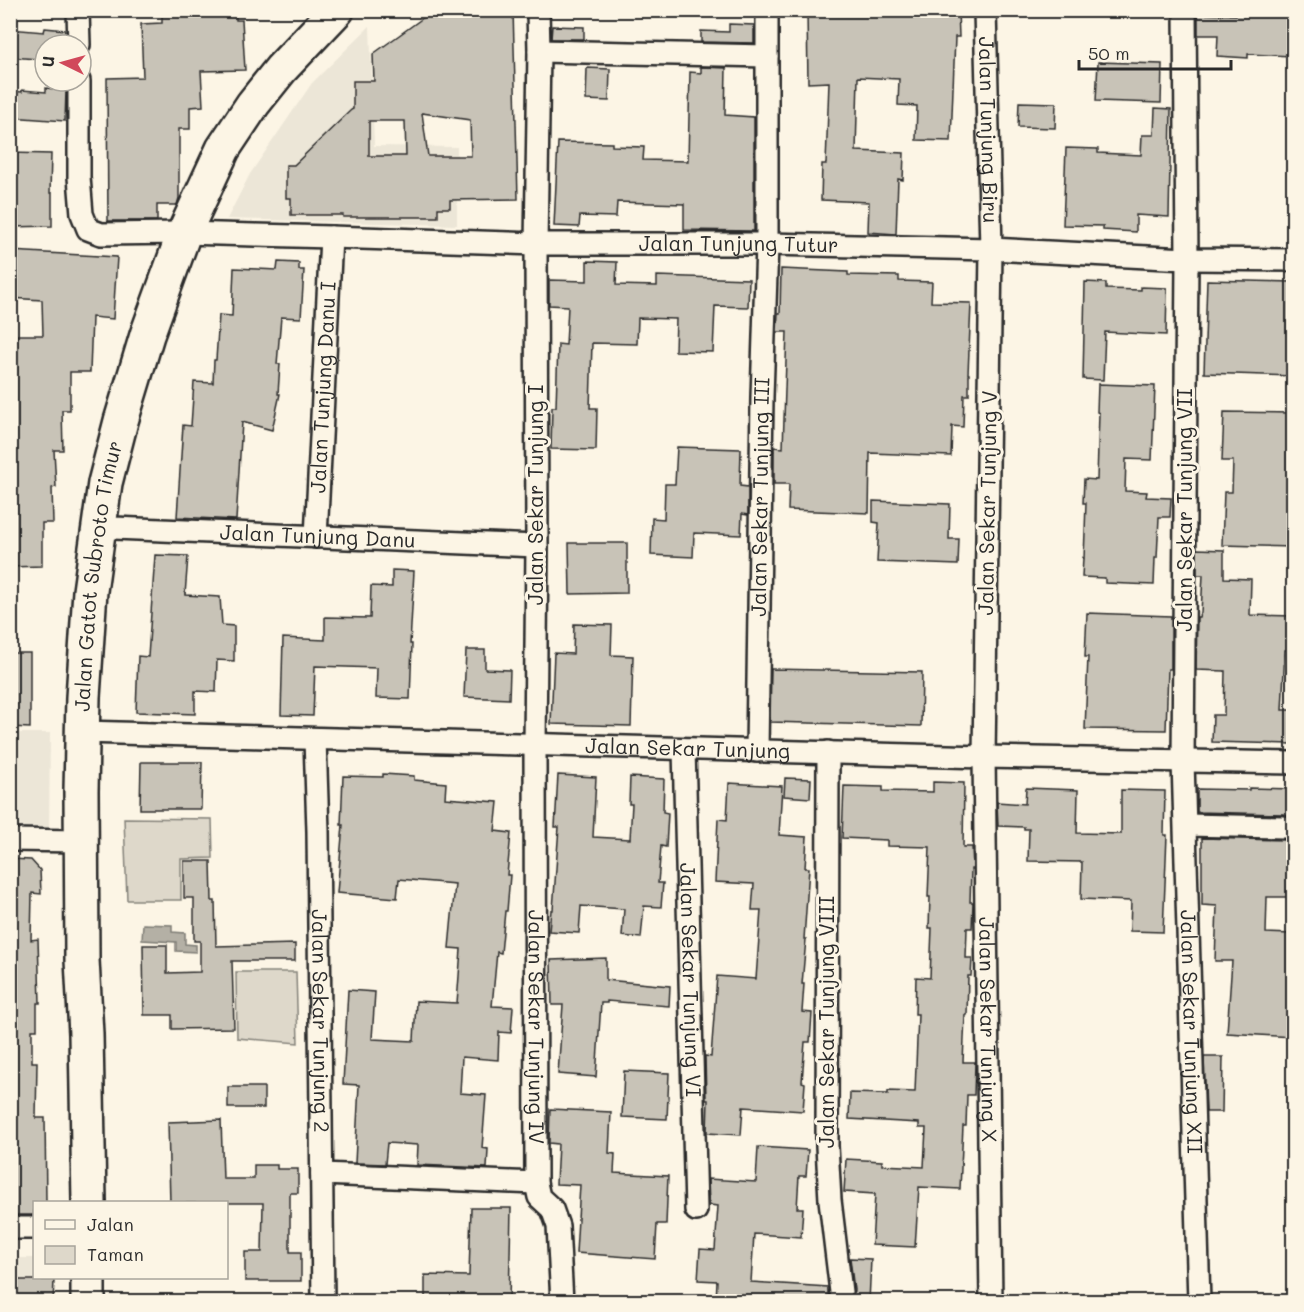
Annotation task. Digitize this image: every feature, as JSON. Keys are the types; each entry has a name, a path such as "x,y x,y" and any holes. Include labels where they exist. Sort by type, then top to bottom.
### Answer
{"highway":[{"name":"Jalan Gatot Subroto Timur","path":"89,1201 86,1034 81,960 82,732 90,591 105,483 137,364 184,233 223,149 252,104 281,69 313,23 337,10"},
{"path":"88,1279 88,1302"}],"street":[{"path":"78,10 79,33"},
{"name":"Jalan Sekar Tunjung I","path":"535,745 538,10"},
{"name":"Jalan Sekar Tunjung III","path":"757,750 766,244 767,10"},
{"name":"Jalan Tunjung Biru","path":"985,10 992,249"},
{"name":"Jalan Sekar Tunjung VII","path":"1183,761 1187,259 1185,10"},
{"path":"539,51 767,56"},
{"name":"Jalan Tunjung Tutur","path":"79,93 79,177 82,214 88,229 101,234 184,233 536,244 766,244 992,249 1187,259 1293,260"},
{"name":"Jalan Tunjung Danu I","path":"316,537 331,237"},
{"name":"Jalan Sekar Tunjung V","path":"984,757 992,249"},
{"name":"Jalan Tunjung Danu","path":"98,526 537,546"},
{"name":"Jalan Sekar Tunjung","path":"82,732 1293,764"},
{"name":"Jalan Sekar Tunjung 2","path":"315,739 323,1302"},
{"name":"Jalan Sekar Tunjung IV","path":"535,745 536,1183"},
{"name":"Jalan Sekar Tunjung VI","path":"684,749 696,1210"},
{"name":"Jalan Sekar Tunjung VIII","path":"828,752 826,1146 841,1292"},
{"name":"Jalan Sekar Tunjung X","path":"984,757 991,1302"},
{"name":"Jalan Sekar Tunjung XII","path":"1183,761 1199,1302"},
{"path":"1186,825 1284,827"},
{"path":"10,840 81,841"},
{"path":"322,1174 536,1183 539,1197 552,1209 558,1226 562,1302"},
{"path":"10,1228 33,1228"}],"shaded area":[{"path":"370,26 374,146 457,147 457,225 227,219 250,174 312,83"},
{"path":"11,733 50,733 49,834 11,833"},
{"path":"143,924 172,925 172,932 185,933 185,944 196,945 196,952 176,951 176,942 142,940"},
{"path":"10,1258 33,1258 33,1279 47,1279 47,1301 11,1301"}],"green space":[{"path":"124,818 212,819 213,858 181,859 181,900 127,900"},
{"path":"236,972 296,972 298,1043 237,1038"}],"building":[{"path":"162,10 236,10 236,20 242,20 245,70 201,71 203,106 190,107 190,129 179,129 179,198 177,205 157,205 157,221 108,221 107,78 143,77 141,24 162,23"},
{"path":"434,10 513,10 518,199 450,200 450,208 438,208 438,217 291,215 291,198 286,198 286,165 294,165 353,109 353,81 374,81 373,54","holes":["422,113 470,120 471,156 428,156","369,121 405,121 406,156 369,156"]},
{"path":"807,10 958,10 959,37 955,37 951,141 916,140 917,106 898,105 899,79 858,77 856,151 904,153 903,180 898,179 896,234 868,232 869,202 821,200 822,164 826,164 829,82 808,83"},
{"path":"1236,10 1293,10 1293,56 1248,54 1248,58 1217,56 1218,35 1198,35 1198,14 1236,15"},
{"path":"729,24 754,25 754,43 701,42 701,31 729,32"},
{"path":"552,26 584,27 584,39 551,39"},
{"path":"45,28 65,30 65,33 33,33 33,59 10,57 10,29 44,32"},
{"path":"1098,62 1162,64 1161,103 1096,101"},
{"path":"701,67 726,68 725,115 754,117 754,231 684,230 684,204 617,202 616,217 580,216 579,227 554,226 558,142 612,143 612,146 644,147 643,160 688,161 690,72 701,73"},
{"path":"587,68 610,69 609,101 586,100"},
{"path":"22,90 33,91 33,93 66,93 65,121 10,117 10,91 22,92"},
{"path":"1019,102 1056,103 1055,128 1018,127"},
{"path":"1155,108 1171,109 1169,217 1136,215 1136,232 1103,230 1103,226 1063,225 1066,148 1098,149 1098,153 1141,155 1142,135 1154,135"},
{"path":"10,153 51,154 52,226 10,227"},
{"path":"10,251 117,257 113,319 92,317 90,372 70,372 70,410 62,410 63,450 54,450 56,487 52,488 53,523 42,523 42,566 10,567 10,374 17,374 17,335 43,335 42,300 10,298"},
{"path":"587,261 617,262 616,285 657,286 657,276 749,279 748,307 715,306 713,352 675,351 676,319 638,318 637,344 592,343 590,408 597,408 596,450 551,449 552,407 556,407 558,344 566,345 568,306 549,305 549,280 587,281"},
{"path":"278,262 299,263 299,270 304,270 301,318 281,317 277,364 280,364 278,394 280,394 272,430 242,422 236,520 177,517 183,425 191,426 194,382 213,383 219,315 232,316 234,268 277,270"},
{"path":"781,269 848,272 848,275 899,276 899,281 932,282 931,302 971,303 969,395 964,395 963,427 952,426 951,456 870,453 869,513 788,510 789,484 774,484 774,447 783,448 787,332 777,332"},
{"path":"1207,280 1293,282 1293,376 1204,373"},
{"path":"1085,282 1106,283 1106,289 1167,288 1166,335 1105,332 1103,380 1083,379"},
{"path":"1098,384 1155,386 1152,460 1126,459 1125,491 1147,492 1146,497 1171,498 1170,517 1159,517 1154,585 1105,583 1105,578 1082,577 1086,503 1083,503 1084,479 1097,480"},
{"path":"1224,412 1290,413 1289,456 1293,456 1293,547 1222,545 1224,492 1232,492 1233,461 1222,461"},
{"path":"677,447 741,449 740,486 748,487 748,515 742,514 741,535 694,533 693,557 651,555 652,518 664,519 665,484 675,484"},
{"path":"873,501 950,504 949,539 959,539 958,565 877,562 879,523 873,522"},
{"path":"569,543 627,543 627,593 570,594"},
{"path":"1197,549 1224,550 1224,578 1251,579 1250,615 1293,616 1293,650 1285,650 1282,710 1293,710 1293,744 1212,742 1213,715 1224,715 1225,671 1196,670 1197,617 1201,613 1203,575 1197,575"},
{"path":"155,555 188,556 185,595 220,597 222,625 234,626 234,661 217,660 216,692 195,691 195,714 136,712 138,656 148,657"},
{"path":"392,570 414,571 410,699 376,698 377,668 315,666 313,716 281,715 283,638 325,640 325,617 370,618 371,586 392,587"},
{"path":"1087,613 1171,616 1171,669 1168,669 1166,730 1085,729"},
{"path":"574,624 612,625 611,655 633,656 631,726 551,724 554,653 573,654"},
{"path":"466,650 485,650 485,669 510,670 509,699 464,697"},
{"path":"10,653 30,653 30,728 10,727"},
{"path":"771,669 922,672 921,726 770,722"},
{"path":"141,762 202,762 201,809 140,809"},
{"path":"383,774 414,776 414,780 446,783 445,798 498,802 495,831 511,833 507,875 510,875 507,911 505,911 501,953 497,952 492,1006 513,1007 511,1033 499,1032 498,1060 462,1057 460,1093 486,1095 482,1148 488,1149 487,1168 417,1165 418,1145 387,1143 385,1164 355,1163 359,1085 343,1084 348,990 375,992 372,1039 414,1041 416,1001 457,1003 461,949 449,948 455,884 399,879 397,898 337,893 343,825 341,825 343,776 383,777"},
{"path":"558,775 596,777 593,837 630,839 632,804 629,804 630,777 664,779 663,812 668,813 666,847 661,846 658,883 663,883 661,907 644,906 641,938 622,936 624,909 581,906 579,933 549,931 551,910 553,910 559,827 555,827"},
{"path":"785,778 811,779 810,798 784,796"},
{"path":"933,782 964,783 963,847 972,847 970,902 973,902 972,928 967,928 966,958 972,958 971,976 968,976 963,1062 975,1062 974,1095 967,1095 960,1189 919,1187 915,1247 872,1245 875,1194 844,1192 846,1159 882,1161 882,1165 924,1167 926,1128 919,1128 919,1123 849,1119 850,1093 915,1092 918,1014 915,1014 916,977 930,978 932,928 929,928 930,897 928,897 930,847 887,846 887,840 842,838 844,786 883,787 883,791 933,792"},
{"path":"729,783 782,786 779,835 807,837 805,868 809,868 802,1012 812,1013 810,1042 805,1042 802,1082 805,1083 803,1111 743,1107 741,1135 707,1133 708,1100 706,1100 705,1056 711,1057 717,976 756,979 761,910 752,910 754,884 715,882 718,819 727,820"},
{"path":"1026,788 1078,790 1077,833 1121,834 1121,790 1165,791 1164,835 1167,835 1163,932 1130,931 1131,901 1081,899 1082,862 1028,861 1029,829 998,826 997,802 1025,804"},
{"path":"1249,788 1293,789 1293,819 1284,814 1197,812 1197,789 1249,790"},
{"path":"1293,835 1293,897 1267,897 1266,933 1291,934 1293,1037 1227,1033 1232,961 1215,961 1217,906 1202,905 1202,838 1284,840"},
{"path":"10,859 31,860 40,870 41,894 32,893 31,940 38,939 40,1003 37,1003 37,1030 32,1030 32,1062 37,1062 36,1118 45,1118 46,1201 33,1201 33,1215 10,1215"},
{"path":"184,861 211,861 216,946 295,944 295,961 232,961 234,1028 172,1029 172,1015 144,1015 143,945 167,945 167,973 200,972 200,941 194,941 194,898 184,898"},
{"path":"606,958 606,980 670,986 669,1006 607,1001 607,1003 601,1003 596,1077 558,1074 563,1005 552,1005 551,960"},
{"path":"1204,1057 1223,1057 1222,1112 1206,1112"},
{"path":"624,1071 669,1073 667,1119 622,1117"},
{"path":"228,1087 264,1087 264,1108 228,1108"},
{"path":"550,1109 611,1112 609,1153 615,1154 614,1173 668,1176 666,1224 657,1224 655,1259 576,1253 580,1185 556,1184 558,1144 549,1143"},
{"path":"221,1120 223,1179 254,1179 254,1165 277,1165 277,1169 298,1169 298,1193 290,1193 290,1252 301,1252 301,1281 245,1281 245,1252 262,1252 263,1203 170,1201 168,1122"},
{"path":"758,1147 808,1150 806,1176 799,1176 797,1208 803,1208 801,1237 754,1234 751,1282 828,1287 828,1294 833,1302 716,1302 717,1281 698,1280 700,1249 715,1250 718,1206 709,1205 708,1179 756,1182"},
{"path":"471,1208 511,1208 509,1302 425,1302 425,1275 469,1276"},
{"path":"850,1258 871,1259 869,1302 849,1302 854,1290"},
{"path":"10,1280 54,1280 53,1302 10,1302"}]}
